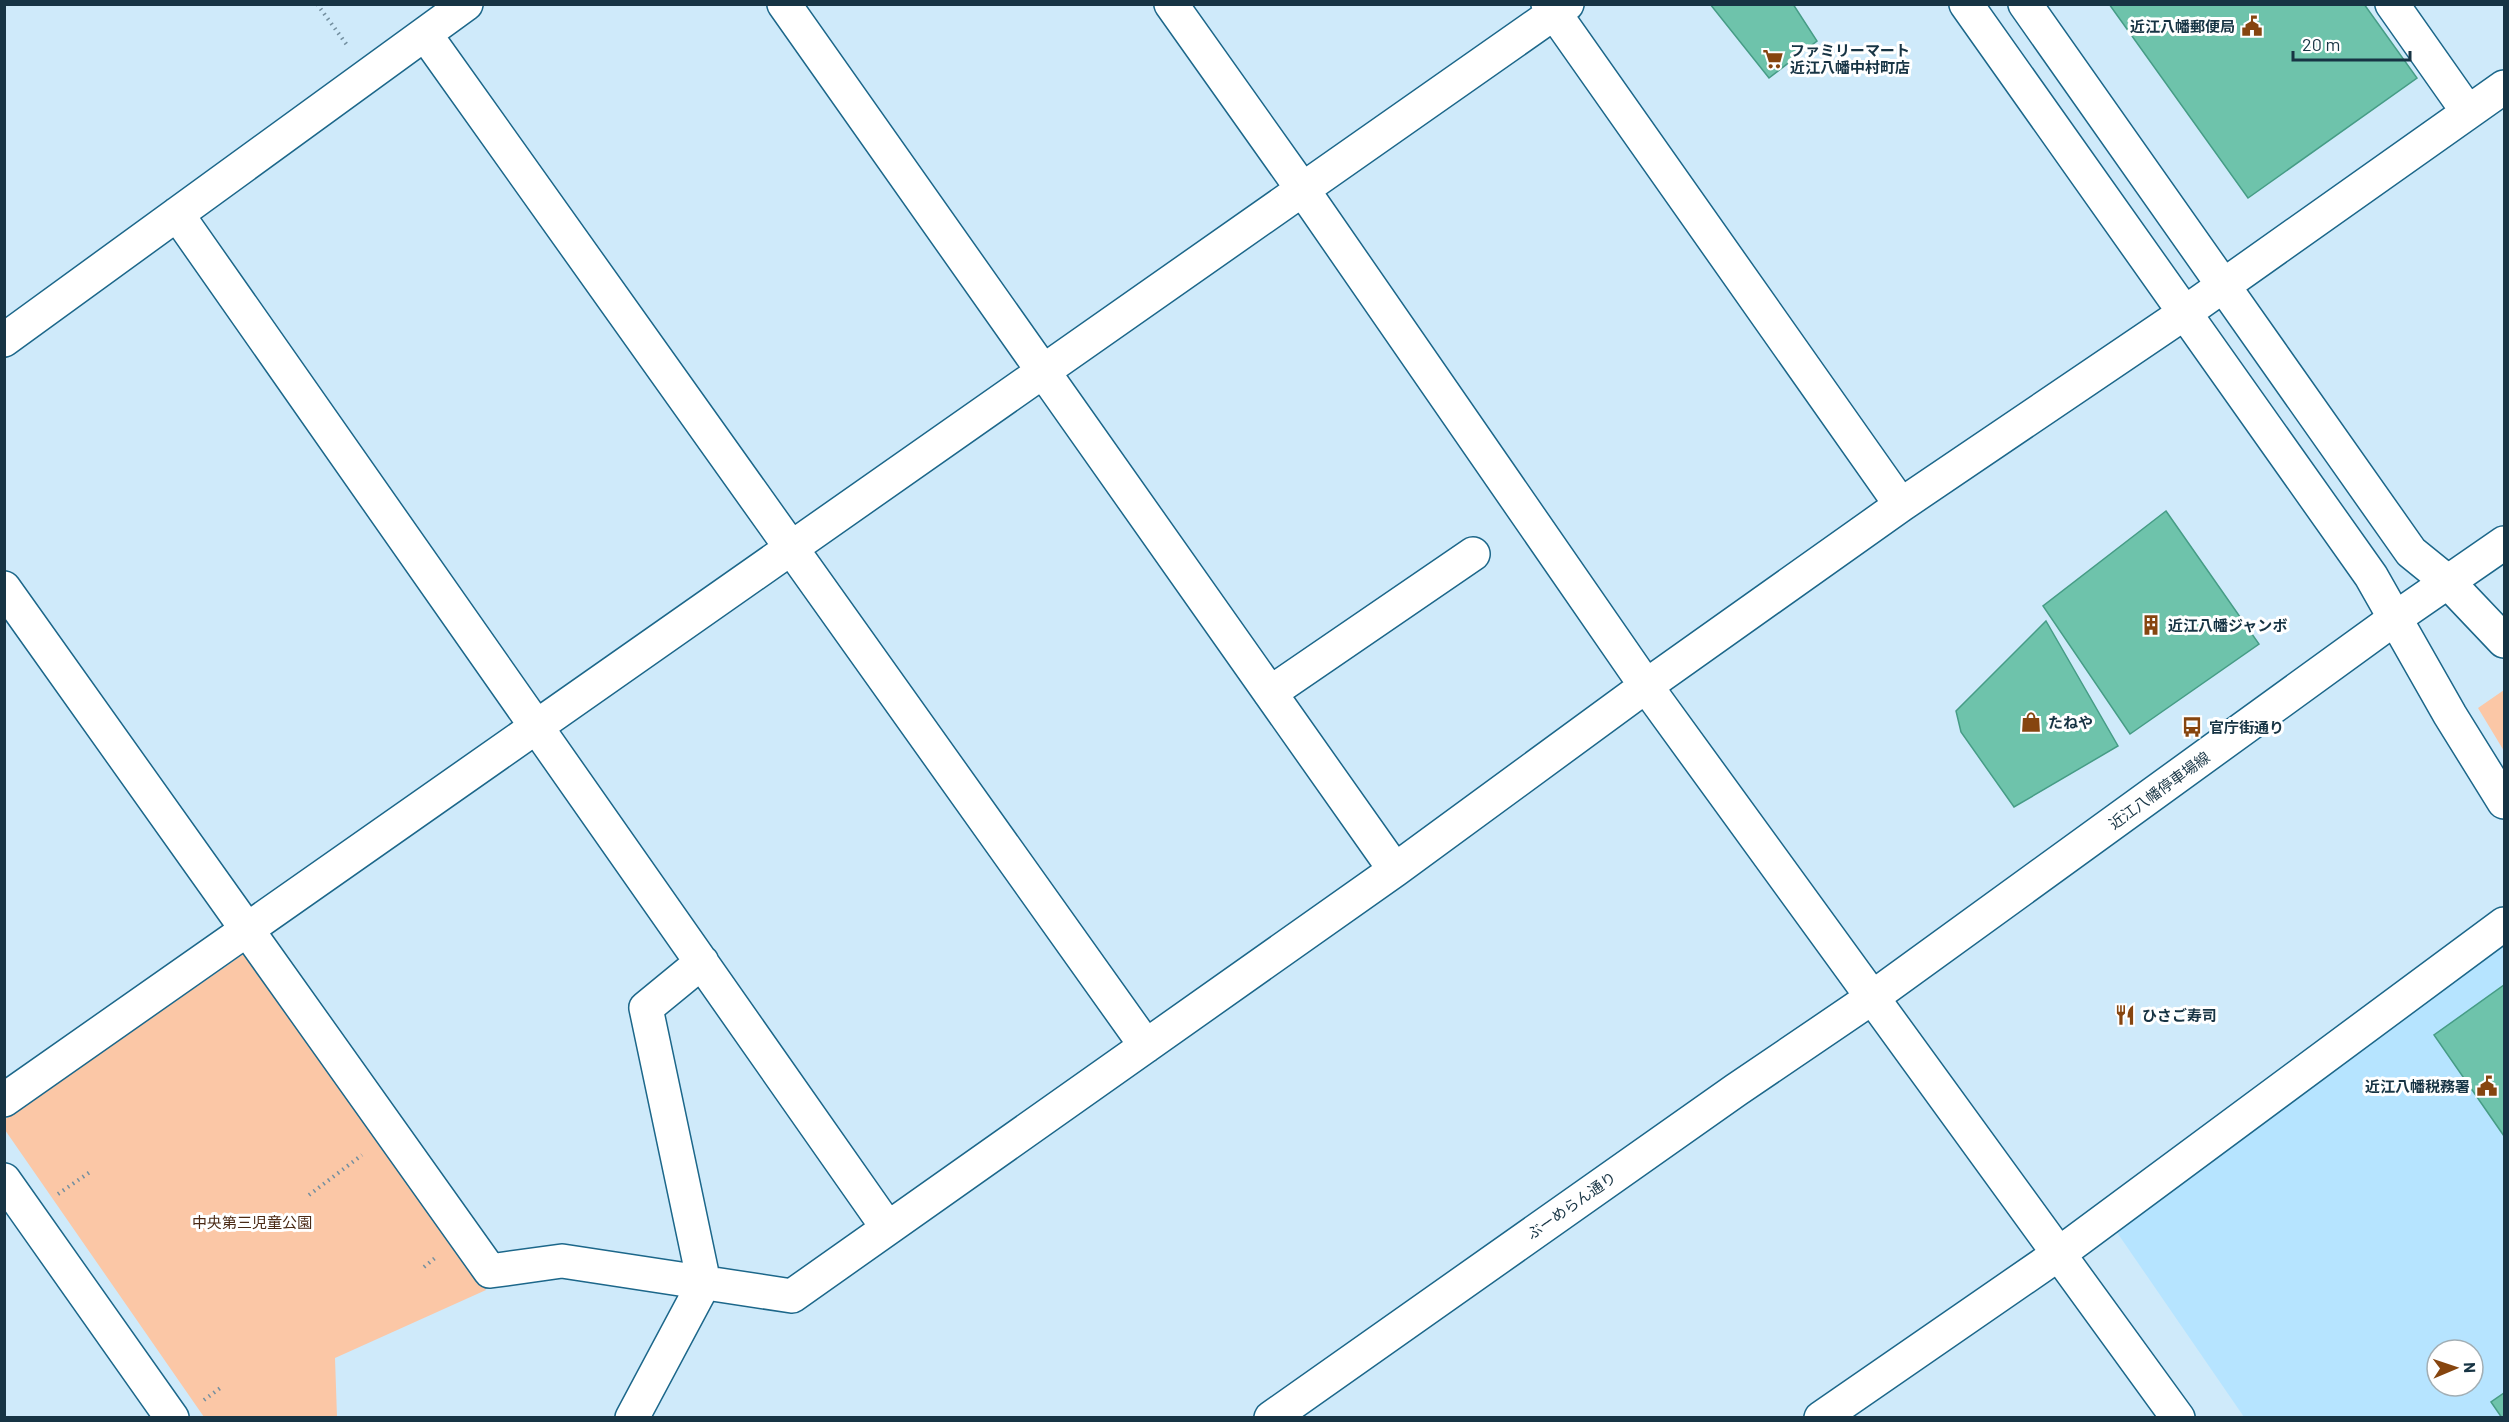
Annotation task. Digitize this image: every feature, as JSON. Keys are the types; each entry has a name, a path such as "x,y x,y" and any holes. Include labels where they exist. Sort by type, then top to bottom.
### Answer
{"street":[{"path":"4,340 466,4"},
{"path":"784,4 1395,870"},
{"path":"1171,4 1303,190 1646,686 2178,1418"},
{"path":"1966,4 2371,576 2397,617 2450,715 2505,802"},
{"path":"2025,4 2411,552 2448,582 2505,642"},
{"path":"2392,4 2468,112"},
{"path":"4,1100 1303,190 1556,7 1901,505"},
{"path":"425,34 1146,1046"},
{"path":"4,588 490,1271 562,1262 792,1296 886,1227 1395,870 1646,686 1901,505 2186,312 2505,87"},
{"path":"177,214 886,1227"},
{"name":"近江八幡停車場線","path":"1873,997 2397,617 2505,543"},
{"path":"1270,693 1473,554"},
{"path":"1821,1418 2060,1253 2505,924"},
{"path":"635,1416 704,1283 646,1008 702,962"},
{"name":"ぶーめらん通り","path":"1271,1418 1726,1096 1873,997"},
{"path":"4,1180 172,1418"}],"path":[{"path":"317,4 369,74"},
{"path":"309,1195 392,1133"}],"shaded area":[{"path":"2504,935 2504,1417 2244,1417 2114,1228"}],"green space":[{"path":"2504,690 2504,751 2478,708"},
{"name":"中央第三児童公園","path":"245,953 486,1290 335,1358 337,1417 204,1417 5,1130 4,1120"}],"building":[{"name":"ファミリーマート 近江八幡中村町店","path":"1710,4 1793,4 1817,41 1769,78"},
{"path":"2109,4 2364,4 2417,78 2248,198"},
{"name":"近江八幡ジャンボ","path":"2166,511 2259,644 2130,734 2043,606"},
{"name":"たねや","path":"2046,621 2118,746 2014,807 1961,732 1956,711"},
{"name":"近江八幡税務署","path":"2504,985 2504,1136 2434,1035"},
{"path":"2504,1393 2504,1418 2502,1418 2491,1402"}],"place":[{"name":"近江八幡郵便局","path":"2252,26"},
{"name":"ファミリーマート 近江八幡中村町店","path":"1773,59"},
{"name":"近江八幡ジャンボ","path":"2151,625"},
{"name":"たねや","path":"2031,722"},
{"name":"官庁街通り","path":"2192,727"},
{"name":"ひさご寿司","path":"2125,1015"},
{"name":"近江八幡税務署","path":"2487,1086"}]}
